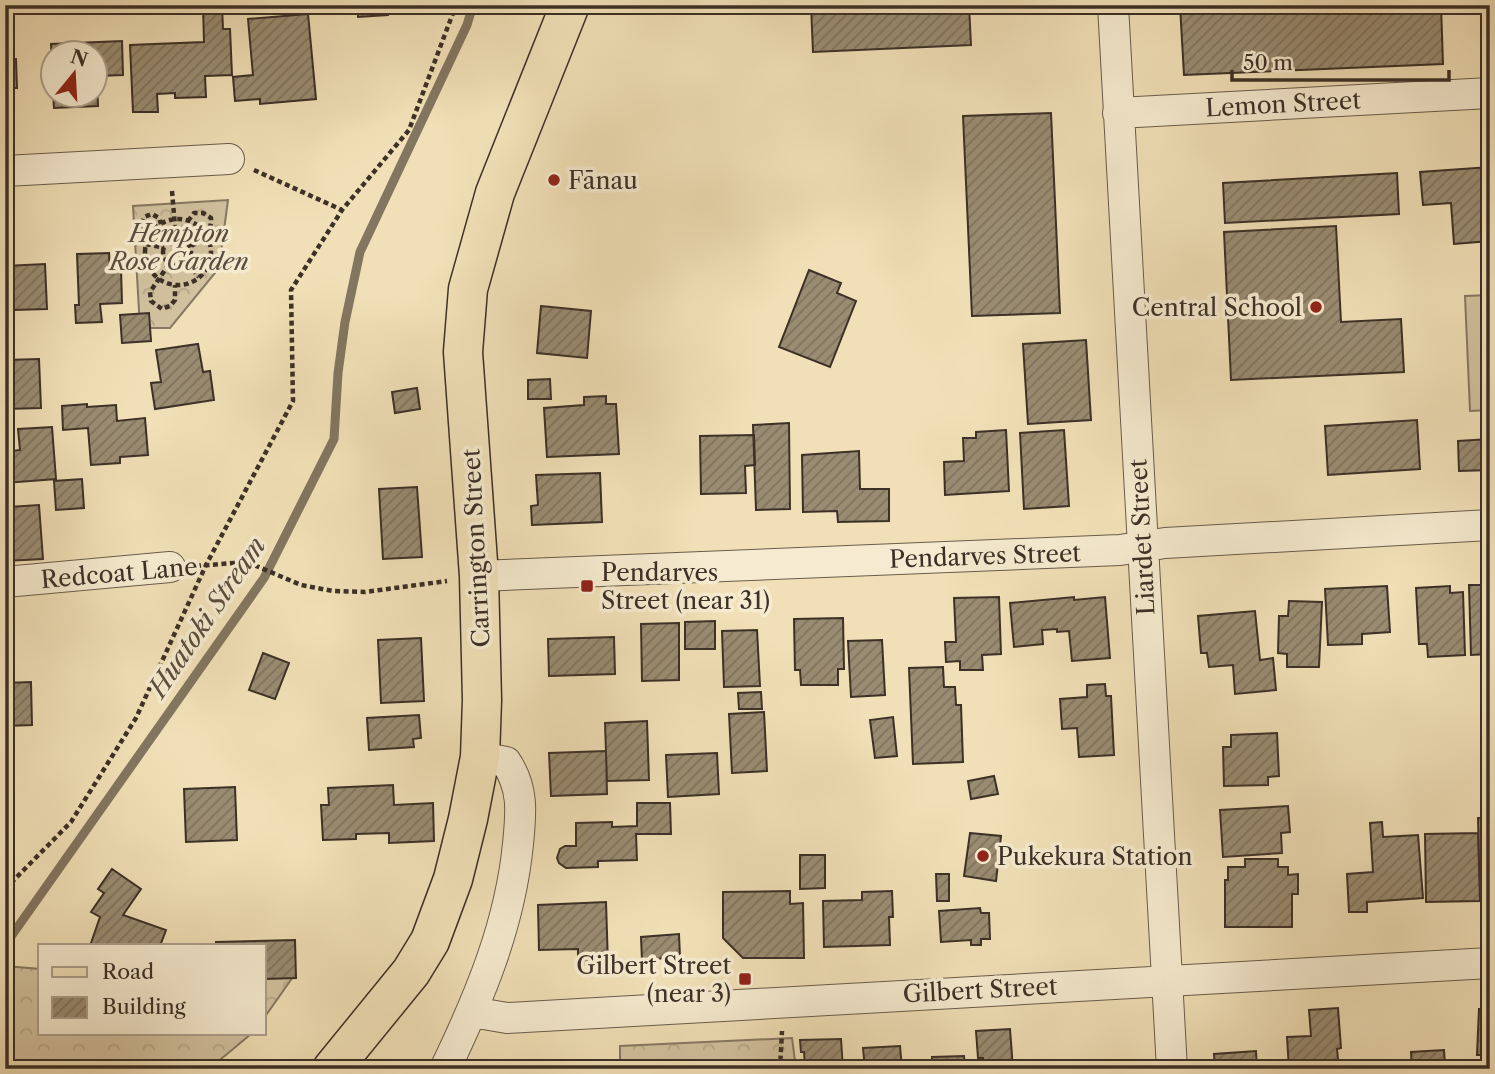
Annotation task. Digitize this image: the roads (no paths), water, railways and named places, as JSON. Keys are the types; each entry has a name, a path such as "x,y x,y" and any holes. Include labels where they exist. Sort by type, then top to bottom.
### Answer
{"main road":[{"name":"Carrington Street","path":"332,1069 411,972 430,941 453,879 468,819 480,757 482,641 463,352 468,289 495,193 570,5"}],"street":[{"name":"Liardet Street","path":"1113,5 1172,1069"},
{"name":"Lemon Street","path":"1118,113 1490,93"},
{"path":"5,171 229,159"},
{"name":"Pendarves Street","path":"479,576 1106,551 1179,542 1490,525"},
{"name":"Redcoat Lane","path":"5,582 170,567"},
{"path":"445,1069 472,1013 500,937 510,901 521,808 516,776 506,762 480,757"},
{"name":"Gilbert Street","path":"472,1013 508,1018 1490,963"}],"waterway":[{"name":"Huatoki Stream","path":"5,945 264,578 334,439 338,373 345,322 360,252 467,25 473,5"}],"place":[{"name":"Fānau","path":"554,180"},
{"name":"Central School","path":"1316,307"},
{"name":"Pendarves Street (near 31)","path":"587,586"},
{"name":"Pukekura Station","path":"983,856"},
{"name":"Gilbert Street (near 3)","path":"745,979"}],"park label":[{"name":"Hempton Rose Garden","path":"179,247"}]}
